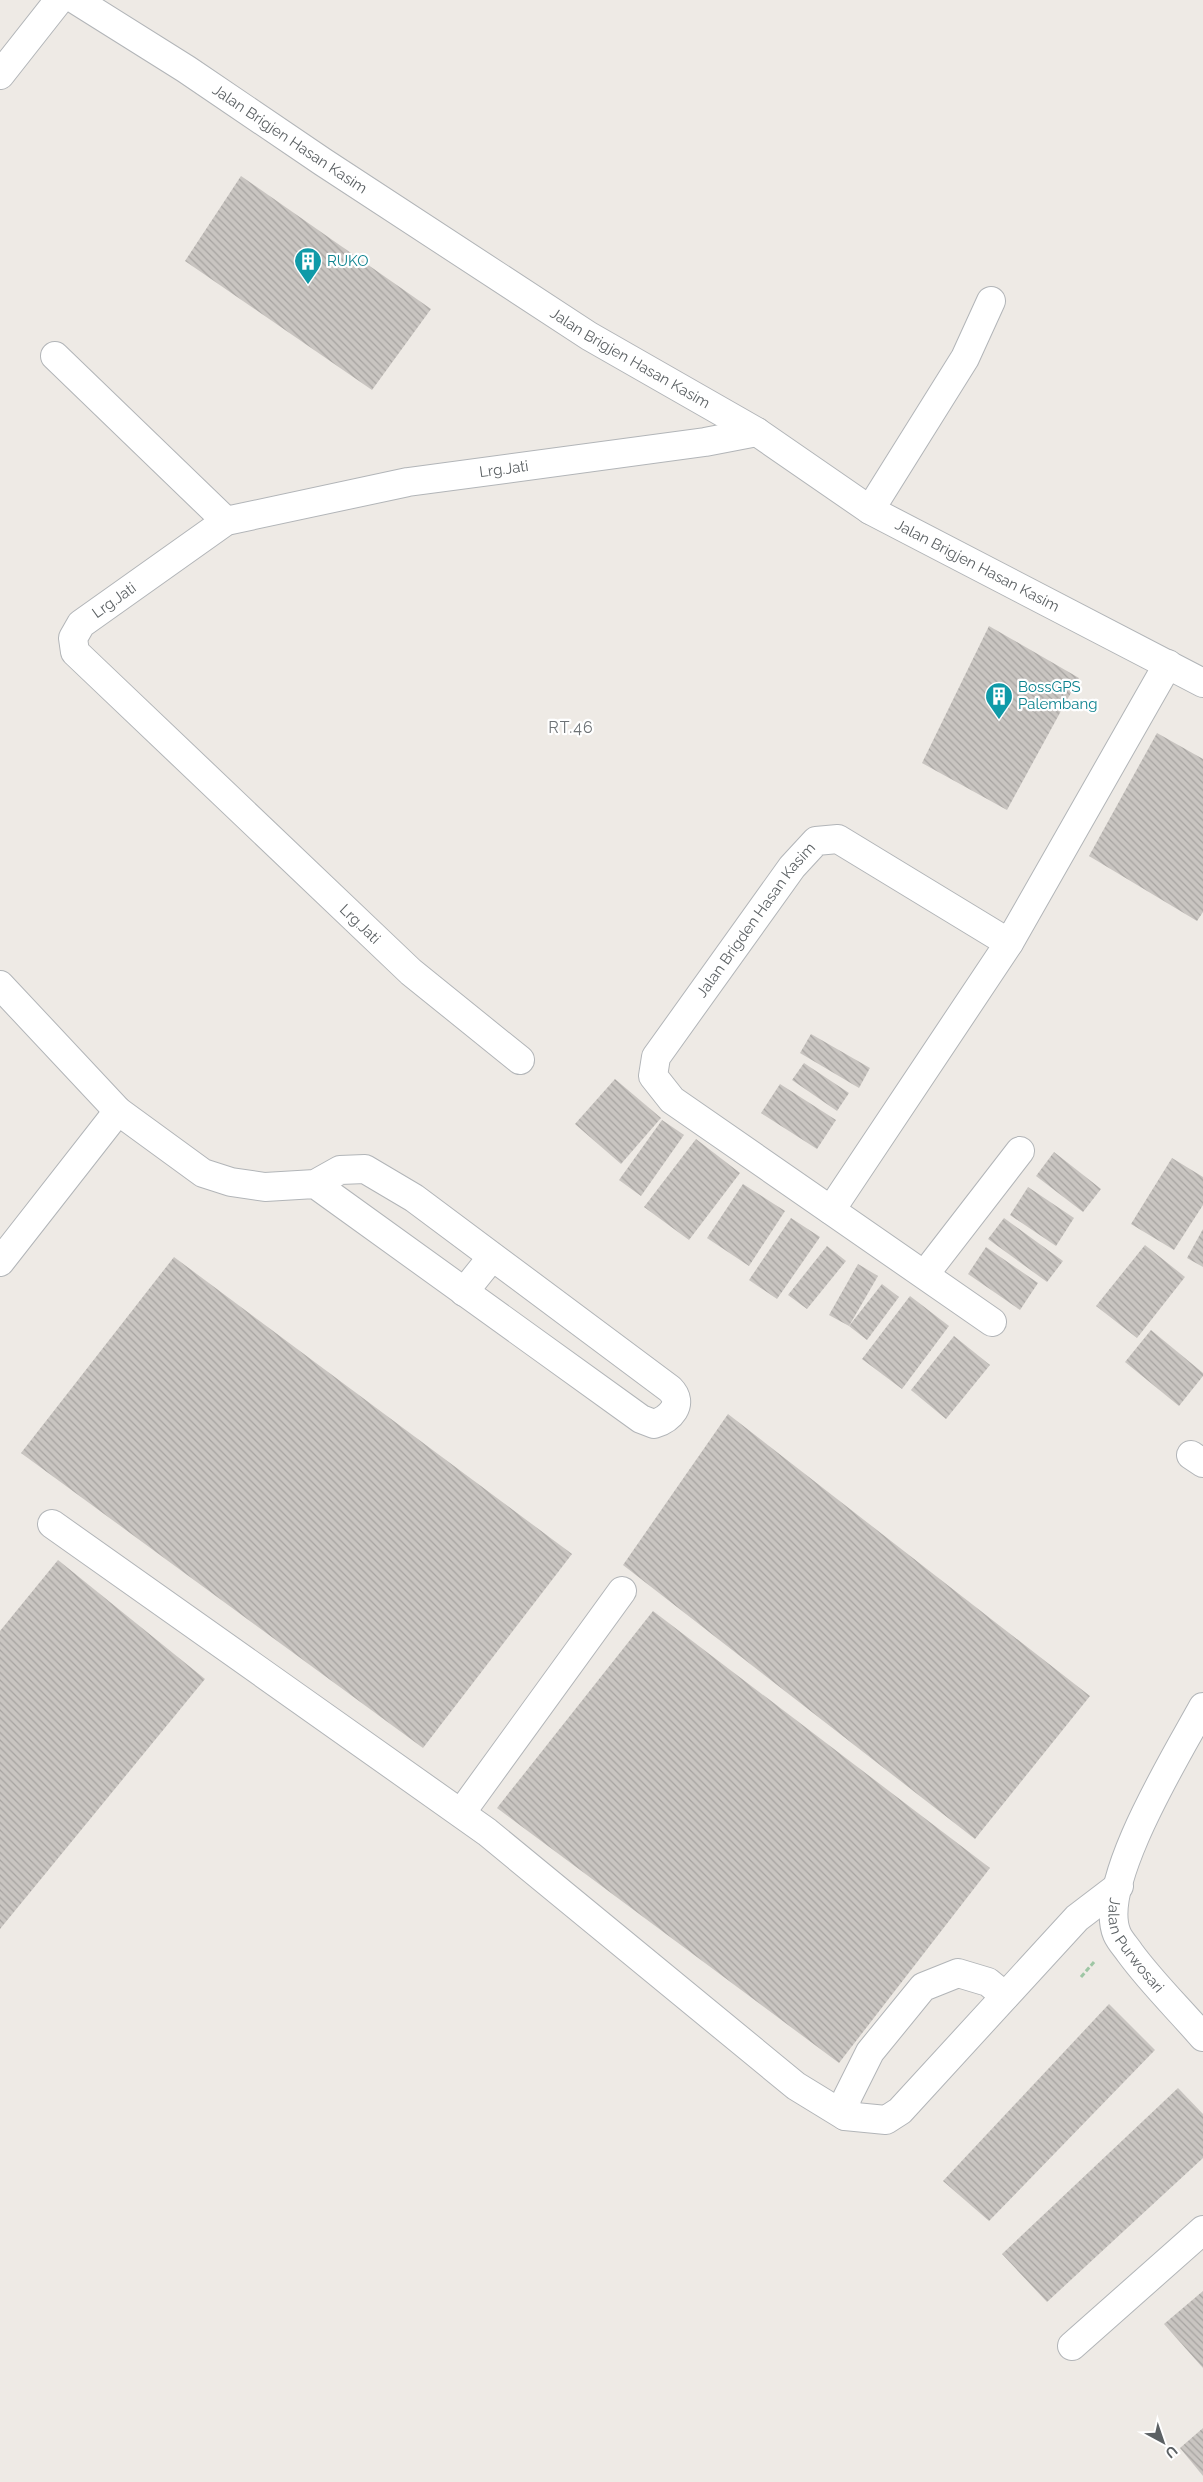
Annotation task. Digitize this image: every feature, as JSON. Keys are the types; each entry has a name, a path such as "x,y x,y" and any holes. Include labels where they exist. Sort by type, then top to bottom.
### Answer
{"street":[{"path":"0,75 59,0"},
{"name":"Jalan Brigjen Hasan Kasim","path":"76,0 186,69 323,162 589,336 757,432 870,510 1203,682"},
{"path":"870,510 964,358 991,301"},
{"path":"56,356 226,522"},
{"name":"Lrg.Jati","path":"520,1060 411,972 75,652 72,638 81,624 226,522 408,482 705,442 757,432"},
{"path":"831,1210 1009,943 1168,664"},
{"name":"Jalan Brigden Hasan Kasim","path":"992,1322 672,1100 653,1076 656,1056 792,868 816,841 838,839 1009,943"},
{"path":"0,985 118,1111 203,1173 231,1182 265,1187 315,1184 340,1170 364,1169 414,1198 670,1389 676,1395 677,1404 673,1413 664,1421 654,1424 642,1419 315,1184"},
{"path":"0,1262 118,1111"},
{"path":"935,1281 1020,1151"},
{"path":"464,1292 492,1257"},
{"path":"52,1524 487,1832 796,2086 845,2116 886,2120 900,2111 1077,1918 1119,1886"},
{"path":"461,1813 622,1591"},
{"name":"Jalan Purwosari","path":"1203,1707 1144,1817 1124,1865 1112,1912 1117,1934 1139,1965 1203,2037"},
{"path":"845,2116 847,2098 870,2052 923,1987 958,1973 988,1982 1005,1996"},
{"path":"1072,2346 1203,2230"}],"building":[{"name":"RUKO","path":"241,176 431,309 372,390 185,261"},
{"name":"BossGPS Palembang","path":"989,626 1079,678 1007,810 922,763"},
{"path":"1157,733 1203,759 1203,912 1197,921 1089,856"},
{"path":"811,1034 870,1068 859,1088 800,1053"},
{"path":"804,1063 849,1093 837,1111 792,1080"},
{"path":"615,1079 661,1118 621,1164 575,1124"},
{"path":"780,1084 836,1120 817,1149 761,1113"},
{"path":"662,1120 684,1135 641,1196 619,1180"},
{"path":"696,1139 740,1173 689,1240 644,1207"},
{"path":"1054,1152 1101,1189 1083,1212 1036,1176"},
{"path":"1172,1158 1203,1177 1203,1205 1174,1250 1131,1224"},
{"path":"743,1184 785,1211 749,1266 707,1238"},
{"path":"1028,1187 1074,1218 1056,1246 1010,1215"},
{"path":"791,1218 820,1237 777,1299 749,1280"},
{"path":"1004,1218 1063,1261 1047,1282 988,1239"},
{"path":"1203,1229 1203,1267 1187,1258"},
{"path":"1145,1245 1185,1277 1137,1338 1096,1306"},
{"path":"827,1246 846,1261 807,1309 788,1295"},
{"path":"986,1247 1038,1283 1020,1310 968,1274"},
{"path":"174,1257 572,1554 423,1748 21,1453"},
{"path":"858,1264 878,1276 849,1326 829,1315"},
{"path":"882,1284 899,1297 867,1340 849,1326"},
{"path":"910,1296 949,1326 902,1389 862,1359"},
{"path":"1151,1330 1203,1373 1203,1376 1179,1406 1125,1362"},
{"path":"954,1336 990,1365 946,1419 911,1390"},
{"path":"728,1414 1090,1696 975,1839 623,1565"},
{"path":"58,1560 205,1679 0,1929 0,1631"},
{"path":"653,1611 990,1868 839,2063 497,1808"},
{"path":"1109,2004 1155,2050 989,2221 943,2181"},
{"path":"1178,2088 1203,2114 1203,2158 1047,2302 1002,2254"},
{"path":"1203,2291 1203,2368 1164,2324"},
{"path":"1203,2428 1203,2476 1180,2448"}],"place":[{"name":"RUKO","path":"308,285"},
{"name":"BossGPS Palembang","path":"999,720"}],"district":[{"name":"RT.46","path":"571,727"}]}
